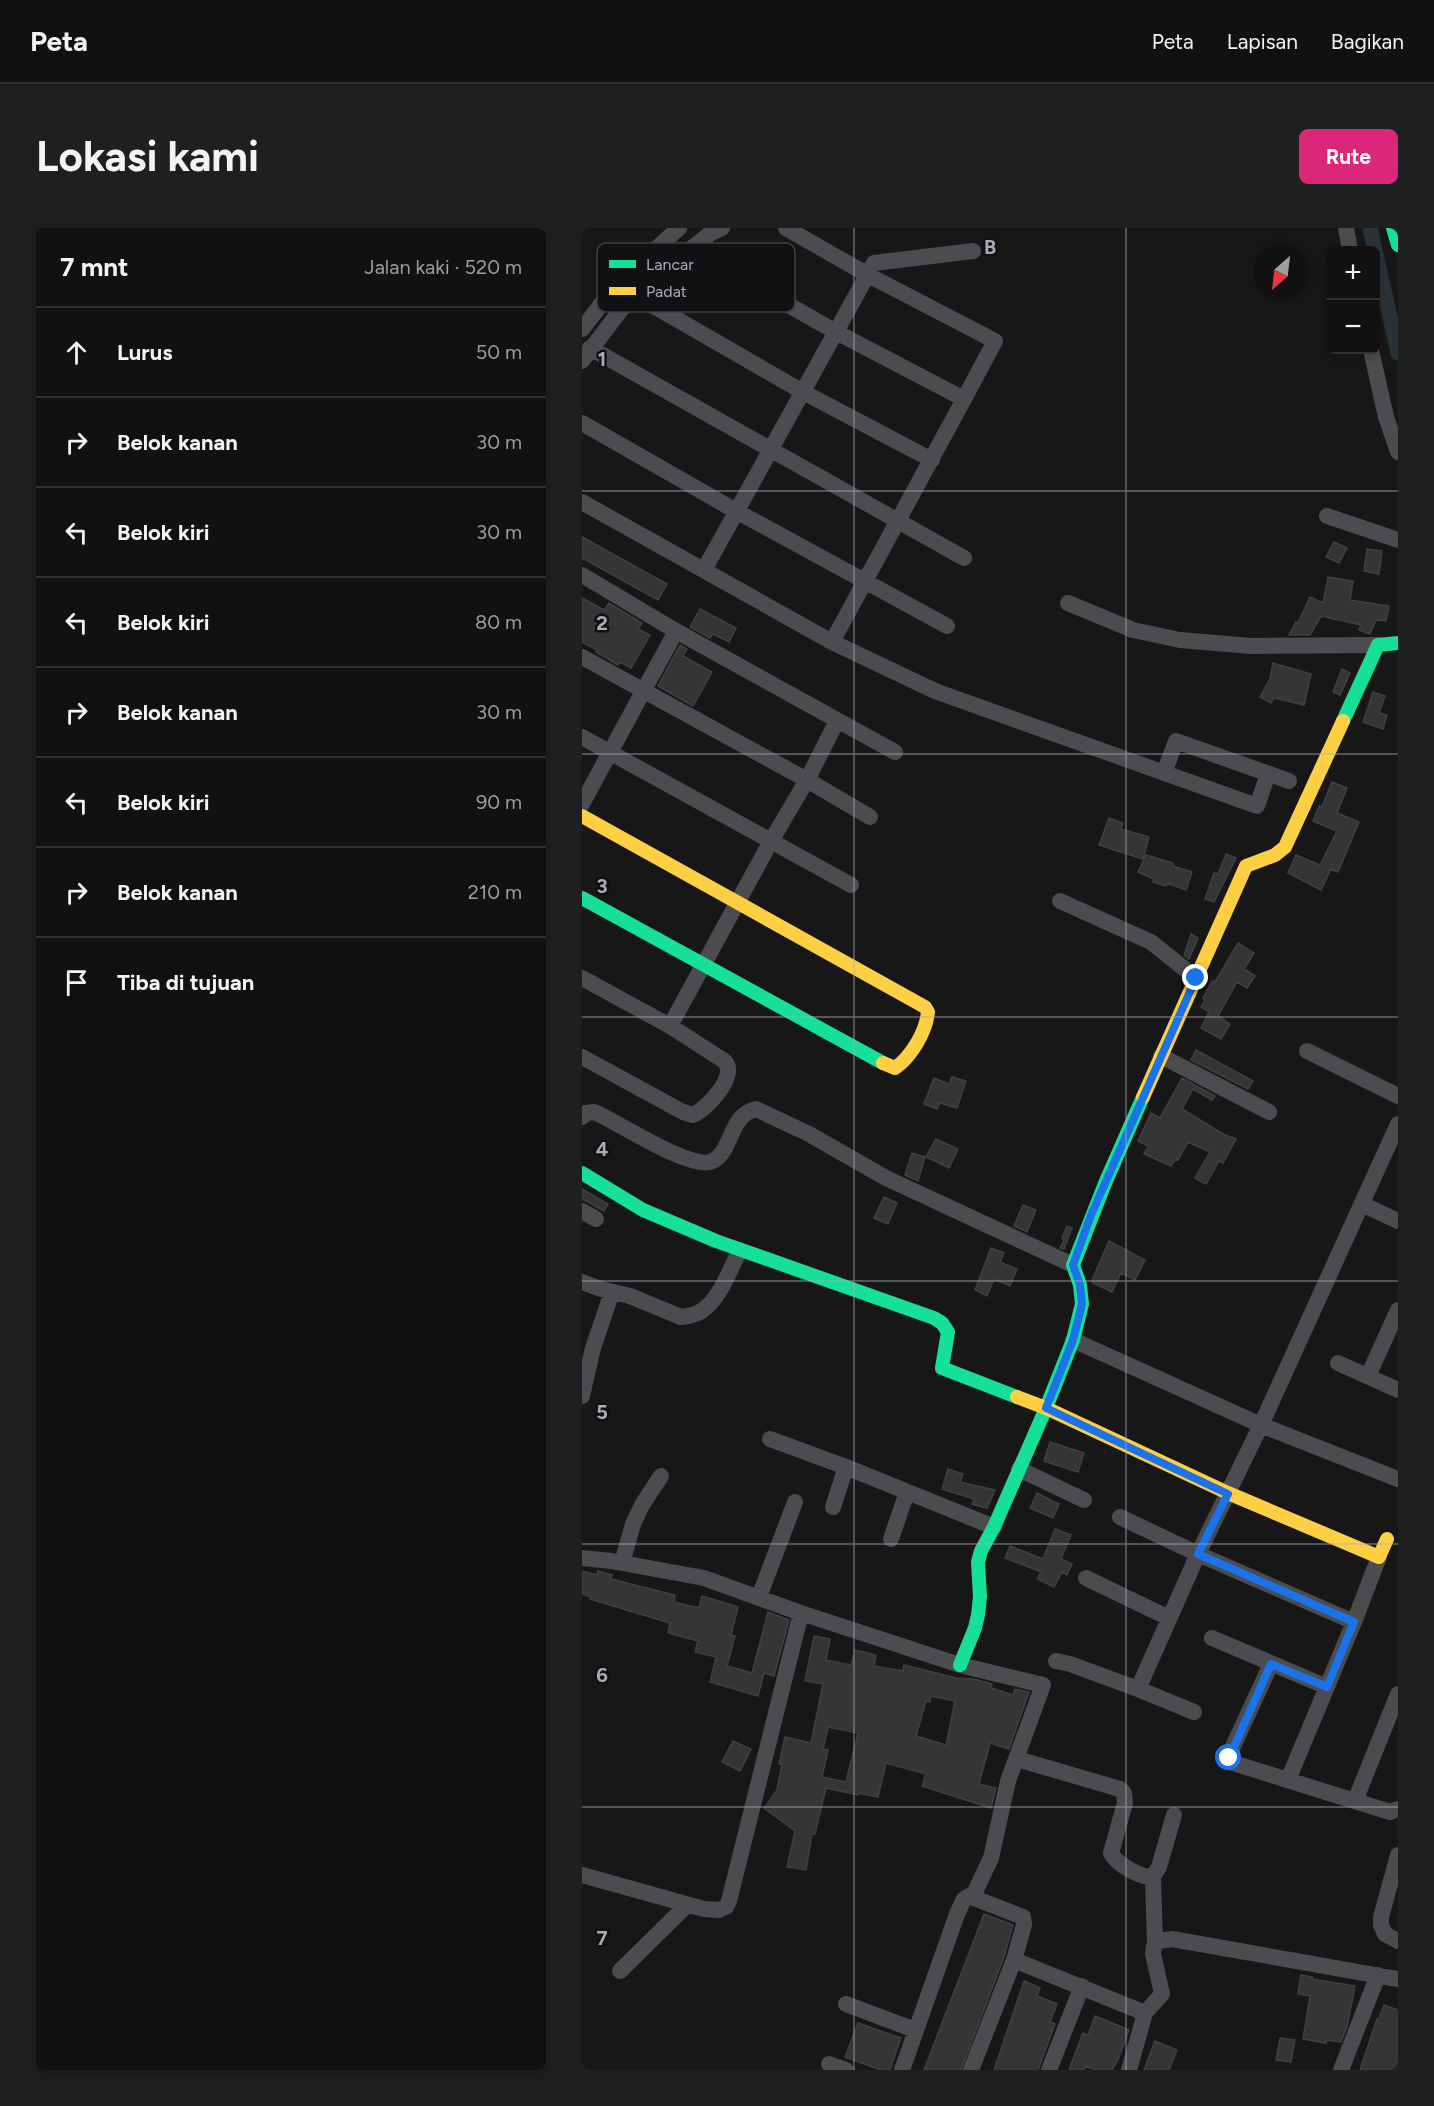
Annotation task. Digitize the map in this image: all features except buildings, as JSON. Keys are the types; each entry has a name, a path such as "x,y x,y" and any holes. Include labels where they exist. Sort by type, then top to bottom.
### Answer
{"street":[{"path":"662,243 679,228"},
{"path":"699,243 722,228"},
{"path":"786,228 868,275 995,341 832,642"},
{"path":"1346,228 1349,246"},
{"path":"1392,228 1398,245"},
{"path":"704,570 874,263 973,251"},
{"path":"795,309 964,399"},
{"path":"582,329 597,310"},
{"path":"619,312 586,354 770,451 964,558"},
{"path":"664,312 802,392 932,460"},
{"path":"1372,354 1386,417 1398,452"},
{"path":"582,423 736,511 947,626"},
{"path":"582,502 832,642 935,691 1257,806 1268,774"},
{"path":"1327,516 1398,540"},
{"path":"582,575 676,631 895,752"},
{"path":"1068,603 1136,631 1180,640 1251,646 1398,643"},
{"path":"582,804 676,631"},
{"path":"960,1665 978,1615 980,1597 978,1562 981,1551 994,1527 1046,1408 1073,1340 1082,1304 1080,1285 1073,1265 1091,1215 1223,913 1246,866 1275,855 1285,847 1378,645"},
{"path":"582,657 870,817"},
{"path":"670,1026 807,780 837,720"},
{"path":"582,737 851,885"},
{"path":"1164,773 1176,741 1289,781"},
{"path":"582,816 926,1007 927,1019 900,1066 895,1068 888,1066 582,898"},
{"path":"1060,900 1151,942 1196,978"},
{"path":"582,978 670,1026 728,1063 729,1068 727,1078 719,1090 702,1111 693,1115 683,1112 582,1057"},
{"path":"1307,1051 1398,1096"},
{"path":"1161,1056 1269,1112"},
{"path":"582,1118 586,1113 594,1112 667,1151 701,1163 710,1163 718,1157 742,1114 756,1109 809,1134 886,1178 1073,1265"},
{"path":"1138,1689 1198,1554 1261,1425 1398,1124"},
{"path":"582,1173 643,1210 740,1250 934,1318 942,1323 948,1332 942,1368 1046,1408 1228,1494 1379,1557"},
{"path":"1362,1204 1398,1221"},
{"path":"582,1282 630,1296 681,1317 697,1314 704,1310 716,1296 740,1250"},
{"path":"582,1396 593,1348 612,1292"},
{"path":"1368,1376 1398,1310"},
{"path":"1073,1340 1261,1425 1398,1479"},
{"path":"1338,1363 1398,1390"},
{"path":"770,1439 994,1527"},
{"path":"833,1507 846,1467"},
{"path":"1019,1469 1084,1500"},
{"path":"622,1563 633,1524 661,1476"},
{"path":"891,1539 907,1492"},
{"path":"759,1597 795,1502"},
{"path":"1120,1517 1198,1554 1354,1622"},
{"path":"1288,1780 1388,1539"},
{"path":"582,1558 704,1578 801,1613 960,1665 1043,1685 1008,1780 991,1857 972,1896"},
{"path":"1086,1578 1169,1618"},
{"path":"582,1875 686,1906 719,1910 726,1906 801,1613"},
{"path":"1212,1638 1327,1687"},
{"path":"1056,1661 1138,1689 1194,1712"},
{"path":"1271,1664 1229,1755 1232,1764 1390,1812 1398,1809"},
{"path":"1355,1801 1398,1694"},
{"path":"1017,1759 1120,1789 1124,1793 1125,1803 1111,1853 1114,1859 1122,1865 1146,1877 1153,1876"},
{"path":"1129,2070 1145,2013 1162,1995 1153,1954 1155,1944 1153,1876 1159,1867 1174,1815"},
{"path":"1398,1860 1382,1917 1383,1928 1389,1937 1398,1941"},
{"path":"902,2070 957,1914 966,1897 972,1896 1023,1917 1024,1925 1014,1960 971,2070"},
{"path":"620,1971 686,1906"},
{"path":"1155,1944 1172,1939 1398,1979"},
{"path":"1014,1960 1145,2013"},
{"path":"1341,2070 1378,1975"},
{"path":"1049,2070 1082,1986"},
{"path":"846,2004 915,2030"},
{"path":"829,2064 846,2070"}],"waterway":[{"path":"1370,228 1374,246"},
{"path":"1380,272 1398,353"}],"traffic: fast":[{"path":"1393,228 1398,245"},
{"path":"1343,721 1378,645 1398,643"},
{"path":"582,898 883,1063"},
{"path":"960,1665 978,1615 980,1597 978,1562 981,1551 994,1527 1046,1408 1073,1340 1082,1304 1080,1285 1073,1265 1106,1181 1143,1097"},
{"path":"582,1173 643,1210 716,1241 934,1318 942,1323 948,1332 942,1368 1017,1397"}],"traffic: slow":[{"path":"1143,1097 1246,866 1275,855 1285,847 1343,721"},
{"path":"582,816 925,1007 928,1012 927,1020 912,1051 895,1068 883,1063"},
{"path":"1017,1397 1046,1408 1228,1493 1379,1557 1387,1539"}],"route":[{"path":"1196,978 1091,1215 1073,1265 1080,1285 1082,1304 1073,1340 1046,1408 1228,1494 1198,1554 1354,1622 1327,1687 1271,1664 1229,1758"}]}
